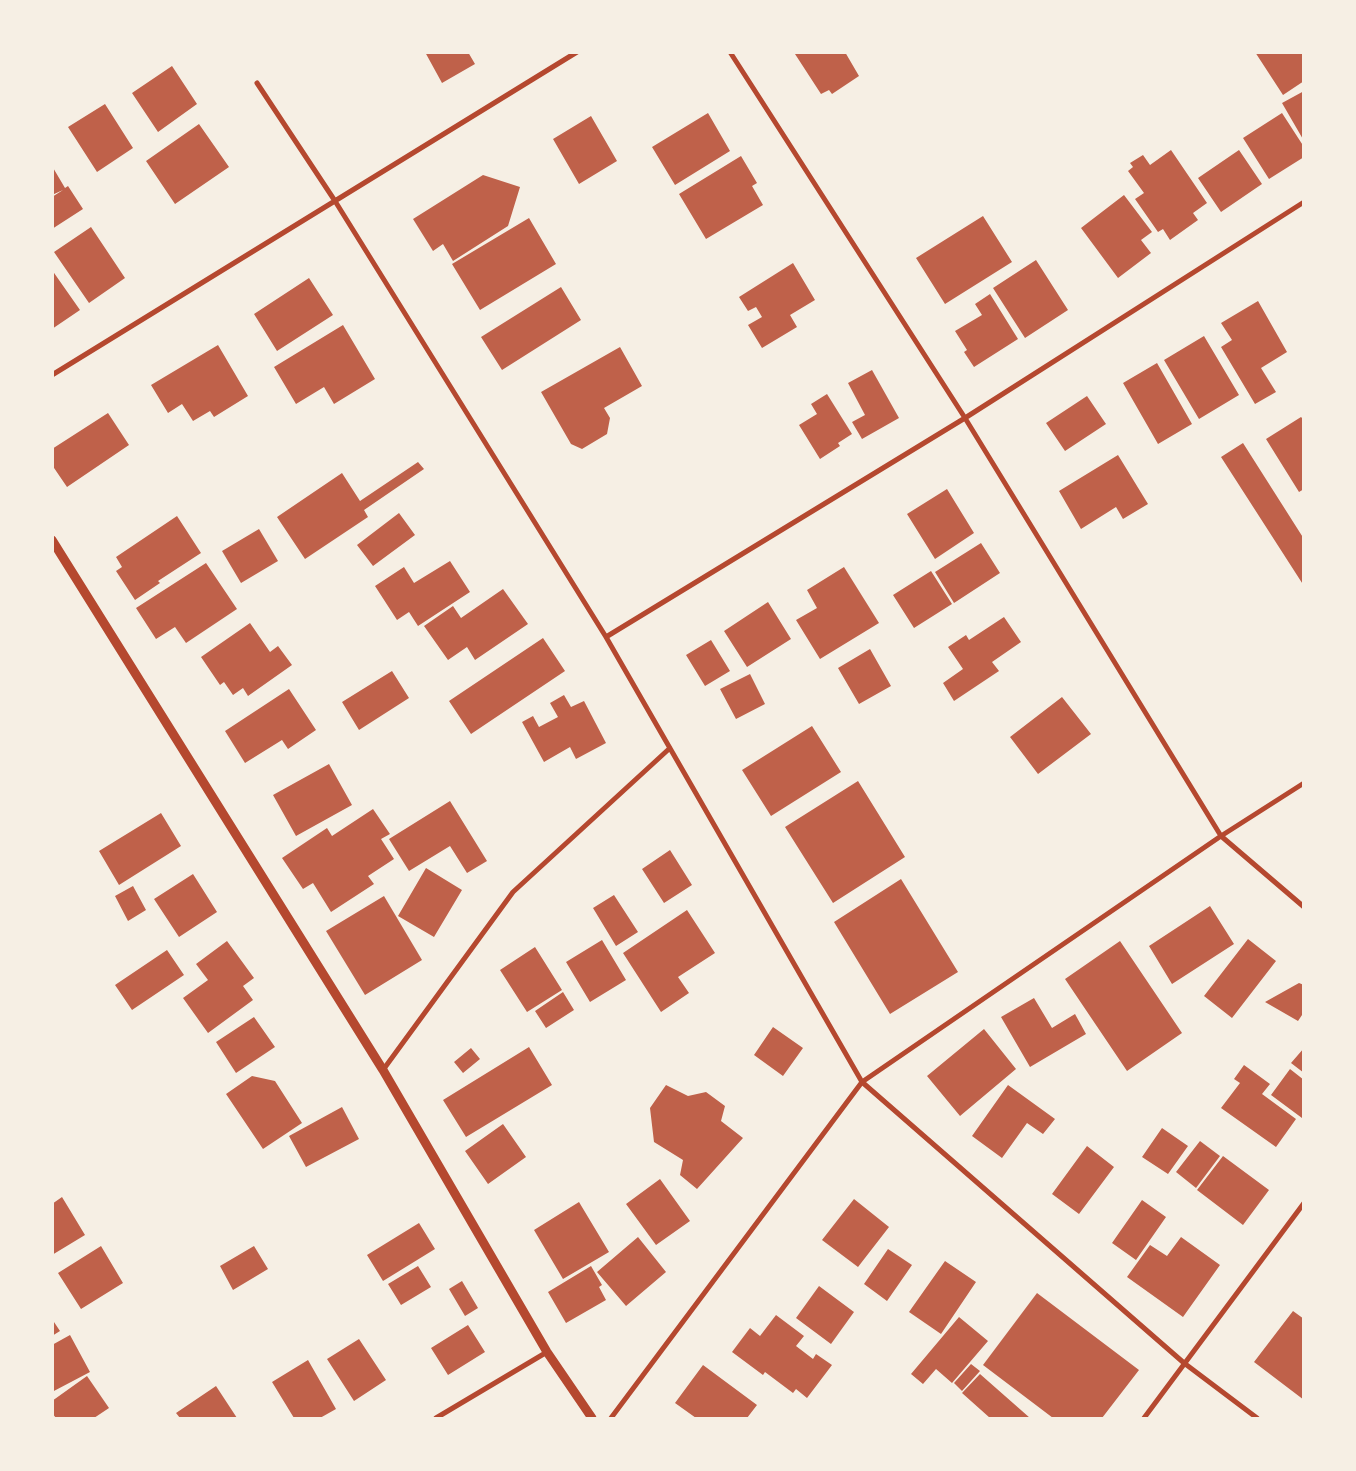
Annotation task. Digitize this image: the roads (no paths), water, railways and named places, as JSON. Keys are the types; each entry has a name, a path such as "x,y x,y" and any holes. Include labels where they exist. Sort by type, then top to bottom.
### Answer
{"street":[{"path":"52,375 577,52"},
{"path":"730,52 965,418 1221,836 1304,907"},
{"path":"257,83 335,201 606,637 862,1082 1184,1363 1257,1418"},
{"path":"606,637 965,418 1304,202"},
{"path":"52,540 383,1070 546,1352 592,1418"},
{"path":"383,1070 513,892 670,748"},
{"path":"611,1418 862,1082 1221,836 1304,783"},
{"path":"1144,1418 1304,1203"},
{"path":"436,1418 546,1352"}]}
